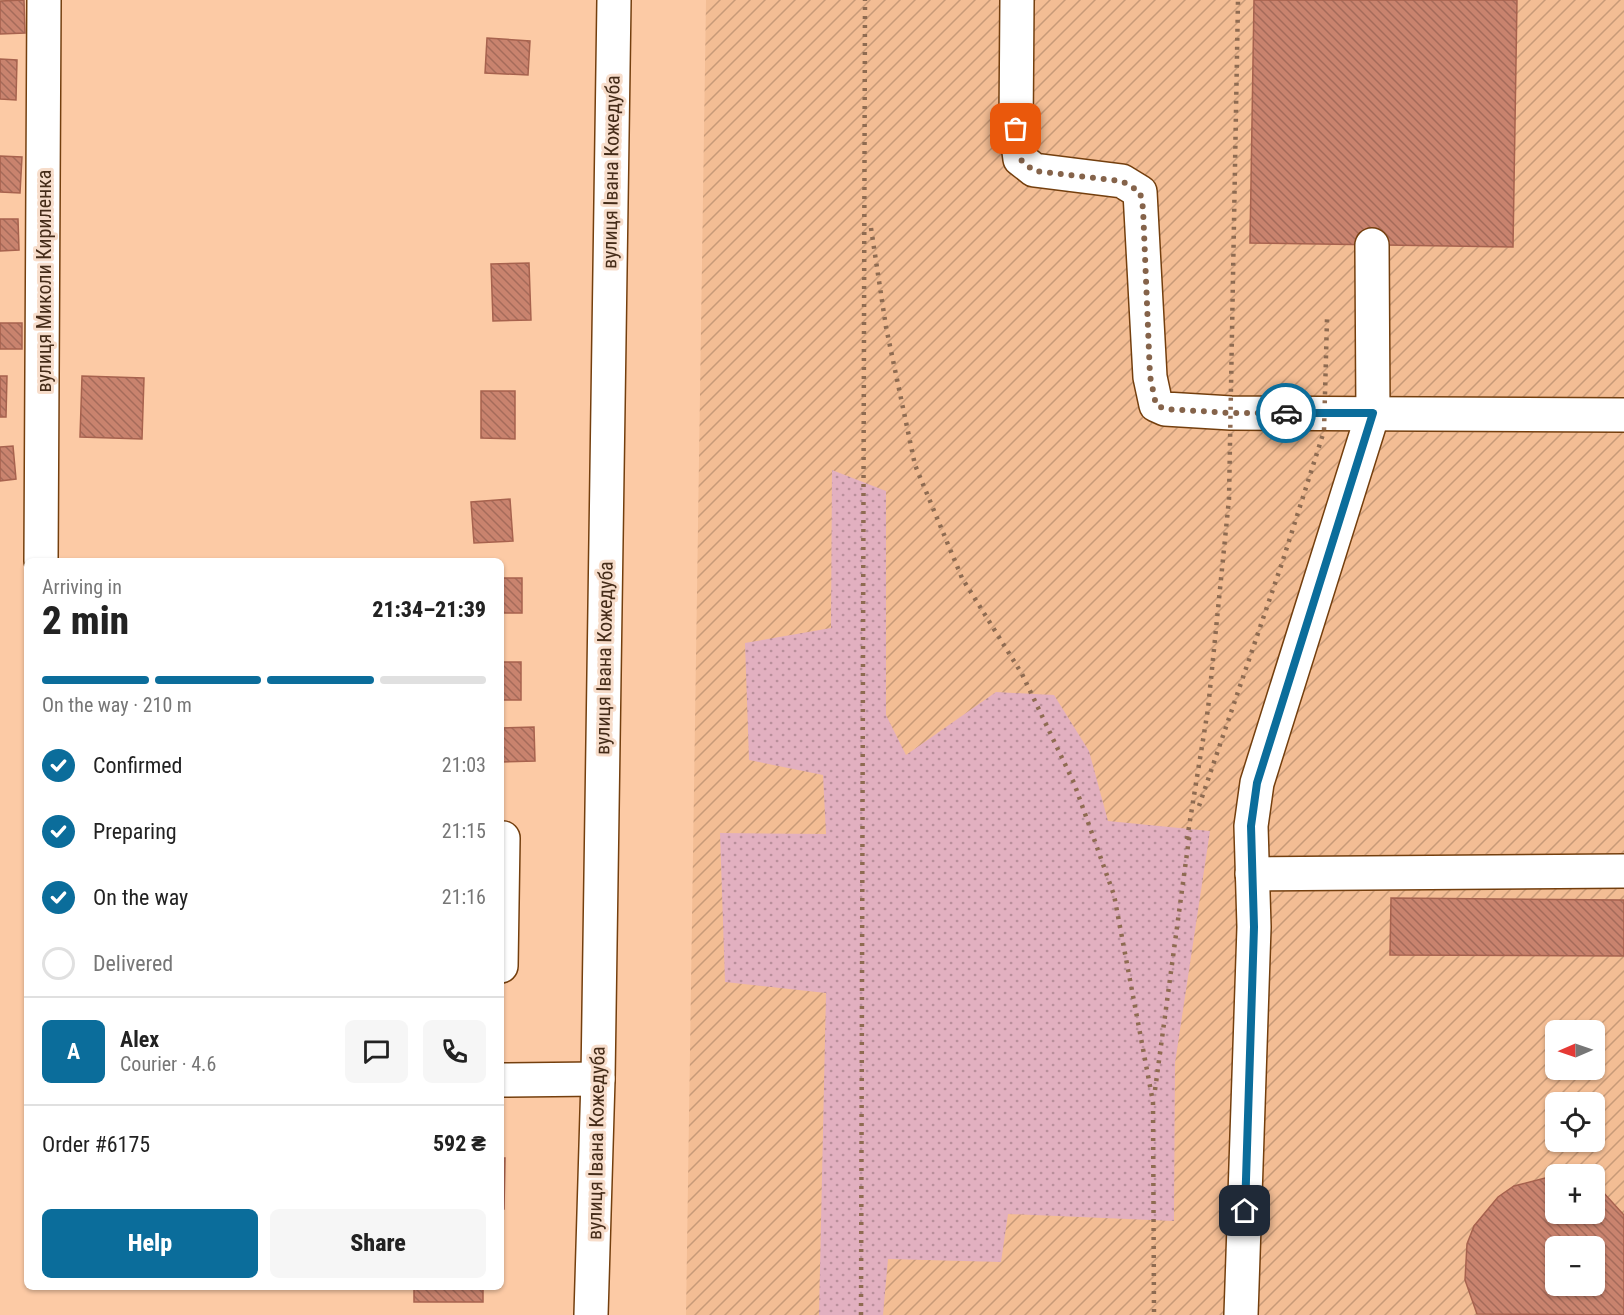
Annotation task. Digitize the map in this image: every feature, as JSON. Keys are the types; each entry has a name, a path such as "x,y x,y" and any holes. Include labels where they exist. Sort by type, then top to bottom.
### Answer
{"street":[{"name":"вулиця Миколи Кириленка","path":"41,558 44,0"},
{"name":"вулиця Івана Кожедуба","path":"591,1315 598,1079 614,0"},
{"path":"1017,0 1016,129 1020,159 1034,171 1122,181 1140,192 1143,208 1150,376 1156,405 1165,409 1231,413 1624,415"},
{"path":"1241,1315 1254,927 1251,826 1257,783 1373,413 1372,245"},
{"path":"1252,874 1624,872"},
{"path":"504,1080 598,1079"}],"shaded area":[{"path":"706,0 1624,0 1624,1315 686,1315"},
{"path":"832,470 886,491 886,715 906,755 996,692 1054,695 1089,751 1108,821 1210,831 1175,1063 1174,1221 1008,1214 1001,1262 888,1259 883,1315 819,1315 826,993 725,982 720,833 826,834 823,775 749,760 745,643 831,628"}],"building":[{"path":"24,0 25,33 0,34 0,1"},
{"path":"1254,0 1517,0 1513,247 1250,243"},
{"path":"487,38 530,41 528,75 485,73"},
{"path":"0,59 17,60 16,100 0,99"},
{"path":"0,156 22,157 20,193 0,192"},
{"path":"0,219 18,219 19,250 0,251"},
{"path":"529,263 531,320 493,321 491,264"},
{"path":"0,323 22,323 22,349 0,349"},
{"path":"0,376 7,376 6,417 0,417"},
{"path":"82,376 144,378 142,439 80,437"},
{"path":"481,391 515,391 515,439 481,438"},
{"path":"13,446 16,479 0,481 0,447"},
{"path":"510,499 513,541 474,543 471,502"},
{"path":"504,578 522,578 522,613 504,613"},
{"path":"504,662 521,662 521,700 504,700"},
{"path":"534,727 535,761 504,762 504,728"},
{"path":"1391,898 1624,900 1624,956 1390,955"},
{"path":"504,1158 505,1158 504,1209"},
{"path":"1545,1178 1545,1224 1605,1224 1605,1194 1624,1215 1624,1315 1477,1314 1465,1280 1467,1244 1474,1226 1498,1197 1514,1186"},
{"path":"414,1290 483,1290 483,1302 414,1302"}],"railway":[{"path":"861,1315 865,0"},
{"path":"1187,839 1208,709 1229,499 1238,0"},
{"path":"871,228 886,327 915,465 962,578 1022,674 1074,783 1114,895 1153,1102 1154,1315"},
{"path":"1199,806 1282,563 1324,431 1327,319"},
{"path":"1155,1090 1190,831"}],"way so far":[{"path":"1016,129 1020,159 1034,171 1122,181 1140,192 1143,208 1150,376 1156,405 1165,409 1231,413 1286,413"}],"route":[{"path":"1245,1211 1254,927 1251,826 1257,783 1373,413 1286,413"}]}
